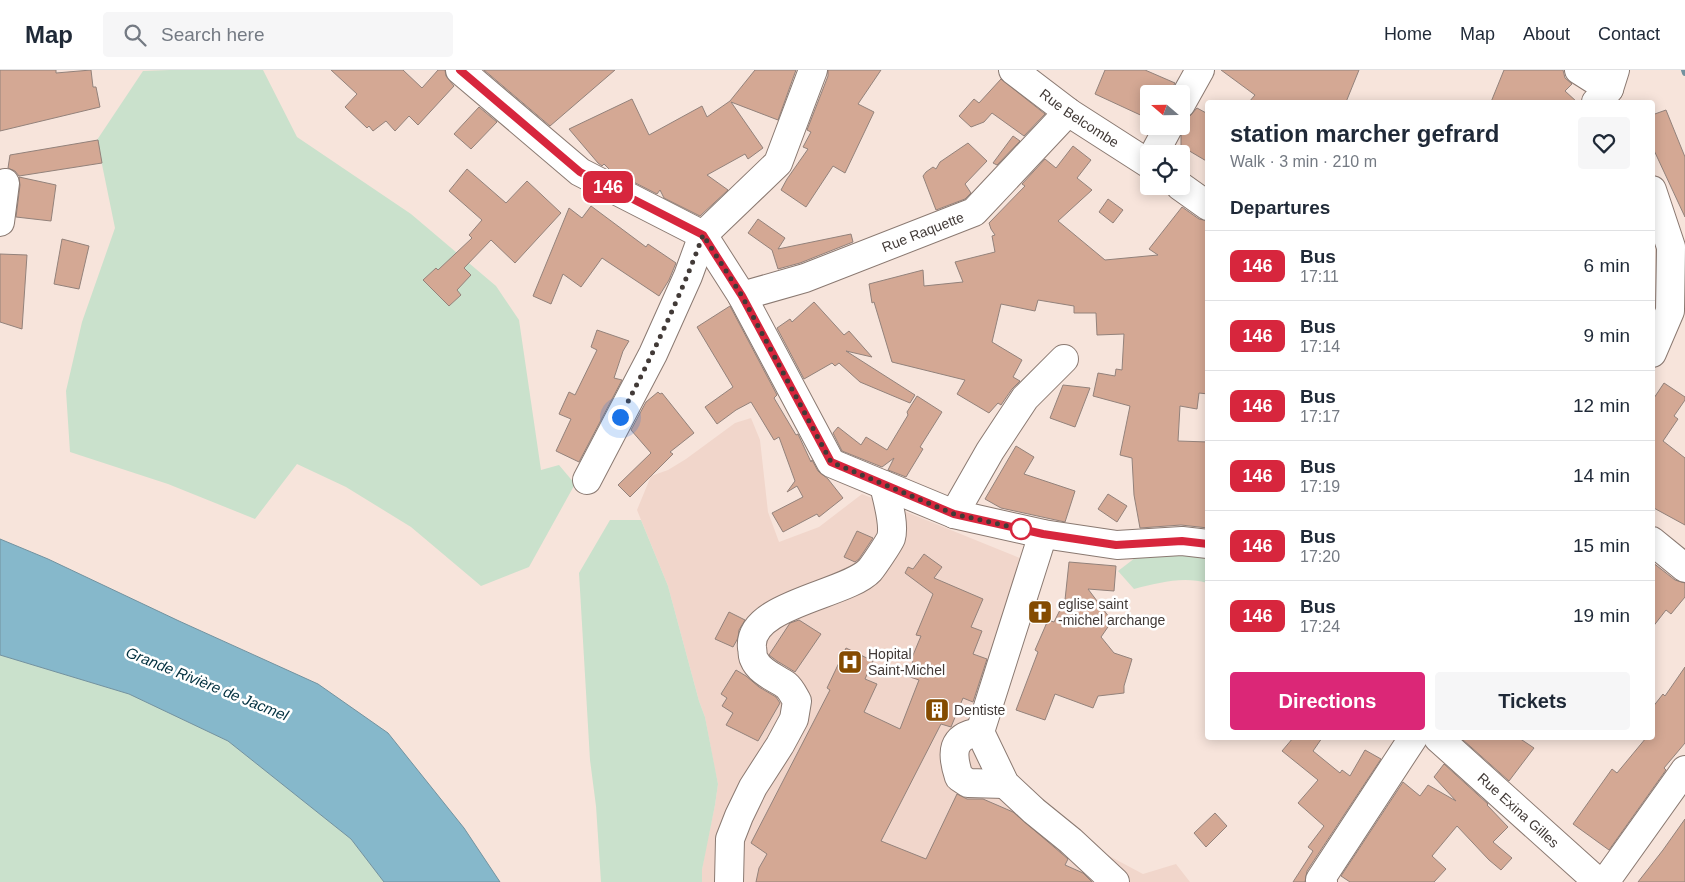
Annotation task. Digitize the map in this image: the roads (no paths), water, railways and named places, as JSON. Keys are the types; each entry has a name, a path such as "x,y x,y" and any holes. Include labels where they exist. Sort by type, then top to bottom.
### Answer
{"street":[{"path":"460,70 580,172 703,235 742,296 831,462 954,514 1043,534 1116,545 1182,541 1205,544"},
{"path":"587,480 652,354 688,276 703,235 778,163 813,70"},
{"name":"Rue Belcombe","path":"1012,70 1068,112 1140,158"},
{"path":"1190,88 1200,70"},
{"path":"1579,70 1609,91"},
{"name":"Rue Raquette","path":"742,296 805,278 974,212 1068,112"},
{"path":"0,222 5,183"},
{"path":"1190,193 1205,204"},
{"path":"1655,199 1671,247 1670,311 1655,346"},
{"path":"954,514 990,451 1025,398 1064,359"},
{"path":"729,882 730,840 739,816 753,787 794,719 797,701 787,686 767,674 754,660 751,642 758,628 769,619 801,601 843,587 870,570 891,537 891,520 884,485"},
{"path":"1043,534 980,732 1005,784 1115,882"},
{"path":"1655,543 1685,568"},
{"path":"980,732 968,734 960,738 954,761 959,777 968,782 1005,784"},
{"path":"1323,882 1320,880 1412,740"},
{"name":"Rue Exina Gilles","path":"1440,740 1598,882"},
{"path":"1605,882 1685,770"}],"water":[{"name":"Grande Rivière de Jacmel","path":"0,539 48,559 318,684 388,733 464,828 500,882 384,882 351,839 228,741 129,694 0,655"}],"place":[{"name":"eglise saint -michel archange","path":"1040,612"},
{"name":"Hopital Saint-Michel","path":"850,662"},
{"name":"Dentiste","path":"937,710"}]}
